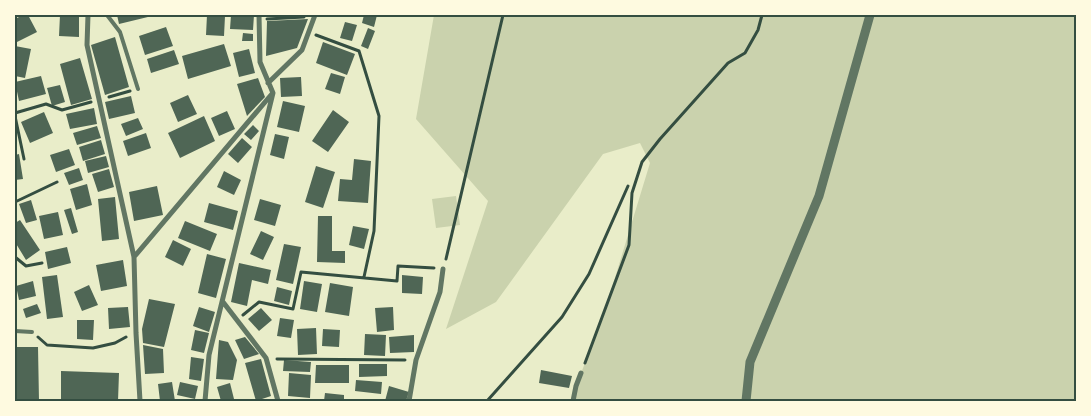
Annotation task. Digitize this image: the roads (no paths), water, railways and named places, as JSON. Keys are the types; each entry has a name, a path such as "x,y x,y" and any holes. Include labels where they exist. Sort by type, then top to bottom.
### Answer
{"street":[{"path":"88,15 87,45 134,257 140,401"},
{"path":"746,401 750,362 820,196 870,15"},
{"path":"268,83 302,50 315,16"},
{"path":"205,401 209,356 273,93 260,62 259,17"},
{"path":"134,257 273,93"},
{"path":"409,401 416,360 440,292 443,269"},
{"path":"223,302 266,358 278,401"},
{"path":"573,401 581,373"}],"lane":[{"path":"107,15 120,32 138,89"},
{"path":"15,331 32,332"}]}
